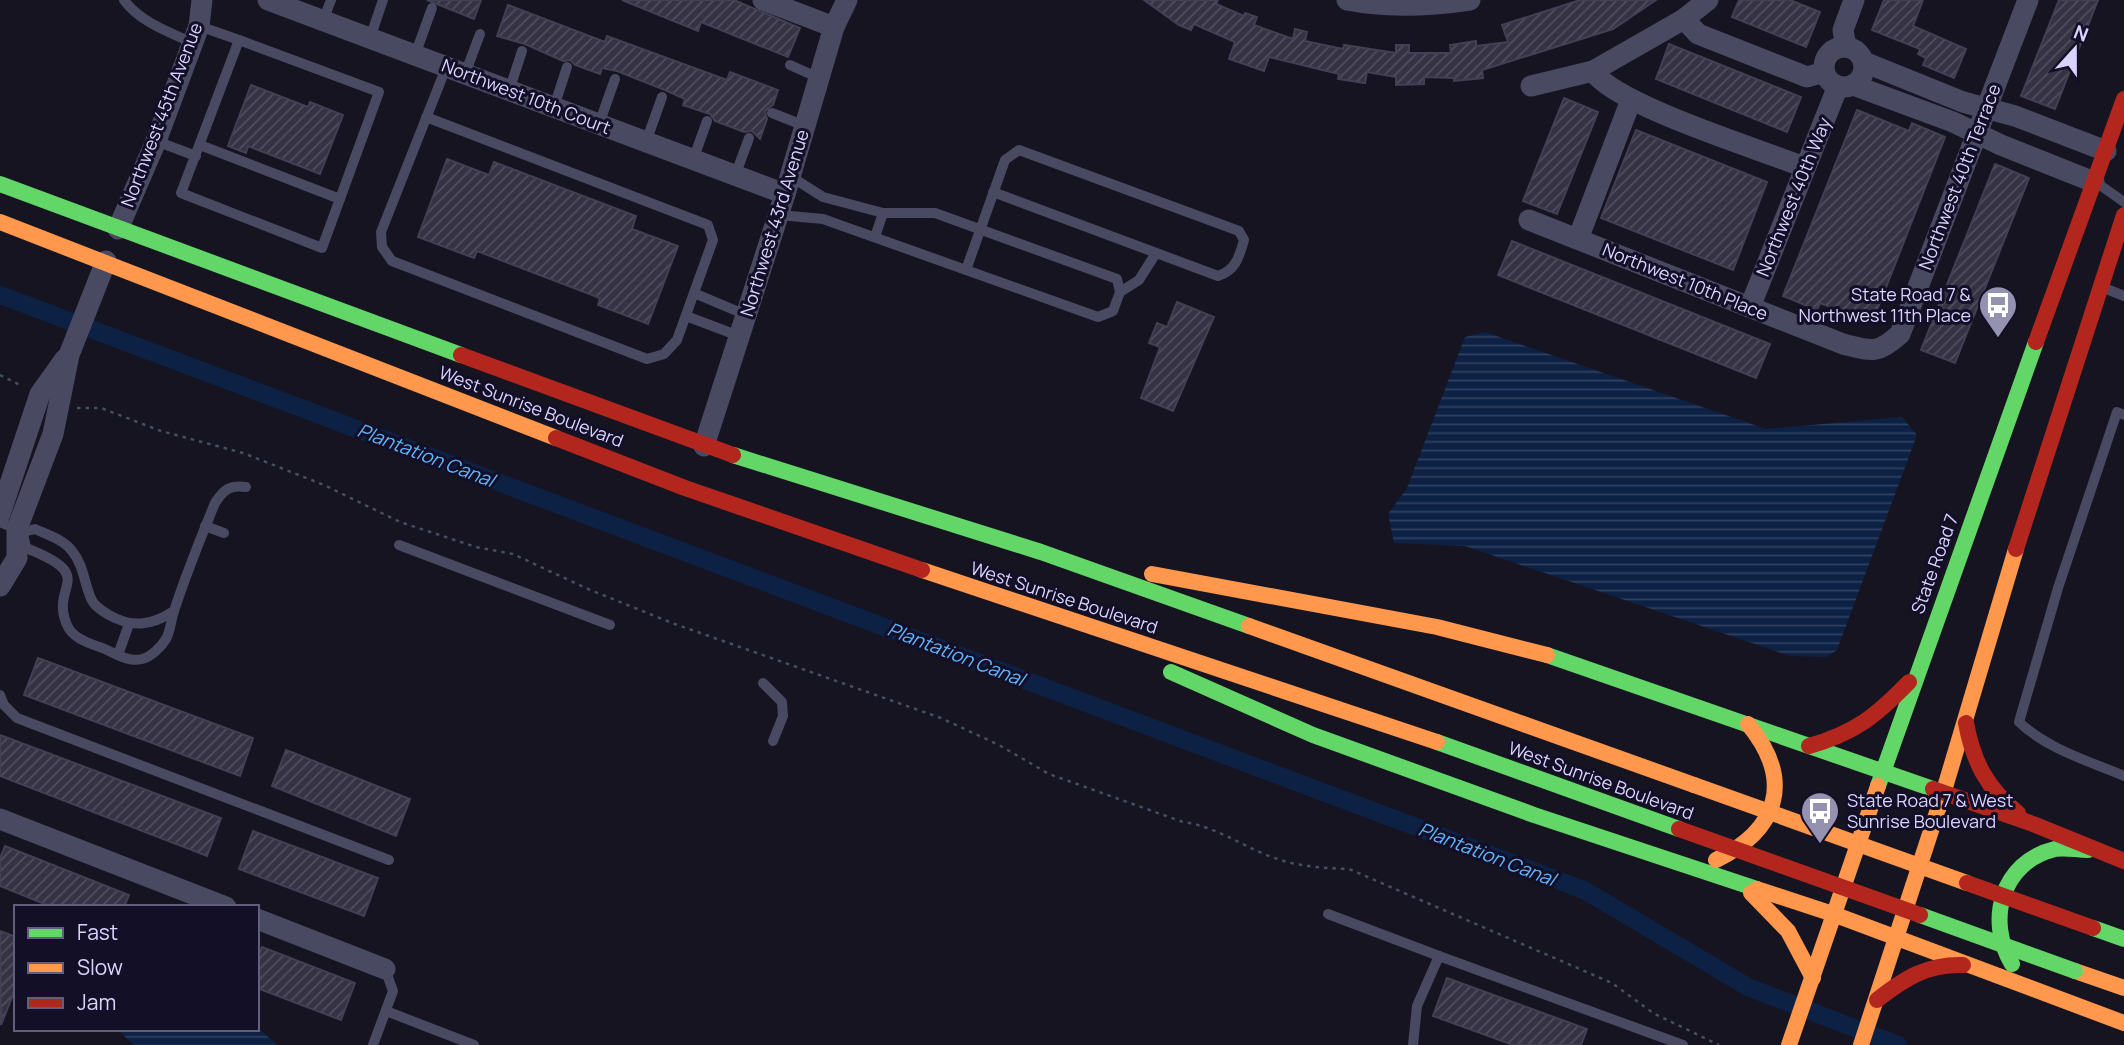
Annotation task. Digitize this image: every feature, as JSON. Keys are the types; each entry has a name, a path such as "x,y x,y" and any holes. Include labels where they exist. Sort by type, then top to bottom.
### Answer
{"main road":[{"name":"State Road 7","path":"1789,1045 1917,673 2094,182 2110,153 2124,99"},
{"name":"West Sunrise Boulevard","path":"0,184 695,449 1041,552 2124,939"},
{"path":"1861,1045 1943,794 2028,507 2124,215"},
{"name":"West Sunrise Boulevard","path":"0,222 620,462 1016,604 1348,710 2124,988"},
{"path":"59,244 108,235 118,229"},
{"path":"106,261 112,251 121,246 152,242"},
{"path":"620,462 652,459"},
{"path":"1041,552 1301,604 1461,631 1627,680 2033,824 2124,861"},
{"path":"1016,604 1313,735 1534,815 1898,937 2124,1023"},
{"path":"1809,746 1847,736 1871,722 1917,673"},
{"path":"1965,718 1970,753 1984,781 2000,800 2033,824"},
{"path":"1676,863 1718,860 1746,843 1765,822 1777,786 1776,765 1762,738 1748,724"},
{"path":"2034,989 2010,961 1997,933 1997,908 2009,881 2032,861 2055,849 2104,851"},
{"path":"1738,883 1776,912 1793,933 1812,978"},
{"path":"1877,1000 1914,971 1939,963 1974,966"}],"street":[{"name":"Northwest 45th Avenue","path":"118,229 156,141 196,34 202,0"},
{"path":"763,0 834,27"},
{"name":"Northwest 43rd Avenue","path":"695,449 739,337 785,195 834,27 847,0"},
{"path":"1347,0 1373,5 1432,5 1470,0"},
{"path":"1531,86 1593,71 1684,19 1708,0"},
{"path":"1846,47 1843,30 1854,0"},
{"name":"Northwest 40th Terrace","path":"1883,349 1900,334 2028,0"},
{"name":"Northwest 10th Court","path":"276,1 785,195"},
{"path":"1684,19 1698,34 1800,74 1838,81 1976,133 2094,182"},
{"path":"1846,47 1857,51 1864,62 1863,75 1838,81 1828,54 1846,47"},
{"path":"1864,62 2110,153"},
{"path":"1593,71 1600,82 1631,100 1804,167"},
{"name":"Northwest 40th Way","path":"1750,307 1838,81"},
{"path":"1578,239 1631,100"},
{"name":"Northwest 10th Place","path":"1529,220 1843,344 1868,350 1883,349"},
{"path":"0,586 17,558 13,528 53,434 69,355 106,261"},
{"path":"0,514 40,394 69,355"},
{"path":"0,819 221,905"},
{"path":"259,920 385,969"}],"lane":[{"path":"124,0 131,9 154,24 239,40 379,92 322,248 181,193 239,40"},
{"path":"323,21 331,0"},
{"path":"370,38 383,0"},
{"path":"415,55 432,8"},
{"path":"426,117 708,225 713,240 677,340 664,354 647,359 392,261 382,247 381,232 426,117 481,34"},
{"path":"509,91 523,51"},
{"path":"790,65 819,78"},
{"path":"554,107 567,67"},
{"path":"599,124 615,79"},
{"path":"646,142 662,97"},
{"path":"772,113 805,126"},
{"path":"692,160 707,121"},
{"path":"735,176 749,138"},
{"path":"156,141 198,150 340,199"},
{"path":"966,270 993,192 1005,160 1019,150 1239,231 1244,240 1238,261 1227,273 1217,276 993,192"},
{"path":"2094,182 2124,202"},
{"path":"785,195 823,197 883,212 934,213 1117,279 1121,292"},
{"path":"785,195 822,219 1098,317 1113,311 1121,292 1139,281 1156,253"},
{"path":"875,237 883,212"},
{"path":"2099,287 2124,296"},
{"path":"694,293 746,314"},
{"path":"686,316 739,337"},
{"path":"2124,415 2117,412 2054,601 2019,722 2031,734 2052,745 2124,776"},
{"path":"13,528 26,548 53,559 64,568 68,580 63,611 67,626 76,637 129,660 144,659 168,637 174,611 205,526 223,490 235,485 246,487"},
{"path":"205,526 224,533"},
{"path":"13,528 35,529 71,549 80,563 90,598 102,611 129,624 150,623 174,611"},
{"path":"399,545 610,625"},
{"path":"118,655 129,624"},
{"path":"763,683 782,702 783,716 773,741"},
{"path":"0,695 4,705 17,718 388,860"},
{"path":"1328,914 1666,1041 1684,1045"},
{"path":"1413,1045 1417,1006 1439,956"},
{"path":"373,1045 393,991 385,969"},
{"path":"386,1011 474,1045"}],"path":[{"path":"0,375 40,394"},
{"path":"61,403 75,408 102,408 161,431 243,453 324,485 400,522 476,548 513,554 588,589 672,623 941,719 999,745 1049,774 1183,822 1205,825 1266,855 1312,868 1349,869 1612,983 1653,1013 1719,1045"}],"water":[{"path":"1485,332 1766,429 1902,417 1917,435 1837,650 1826,657 1790,656 1465,546 1394,543 1388,514 1407,488 1465,337"},
{"path":"259,1029 277,1045 134,1045 119,1031 259,1031"}],"building":[{"path":"427,0 481,0 474,19"},
{"path":"622,0 734,0 800,28 788,57 701,22 698,31"},
{"path":"1144,0 1218,0 1216,4 1244,16 1245,13 1257,17 1254,25 1293,39 1295,29 1307,32 1305,41 1343,49 1344,45 1396,53 1396,45 1409,45 1409,53 1451,53 1450,45 1476,41 1476,46 1508,42 1502,25 1580,0 1656,0 1613,29 1482,70 1483,78 1454,81 1454,78 1424,77 1424,84 1396,85 1396,77 1367,72 1365,83 1338,79 1339,74 1269,57 1264,71 1229,59 1235,42 1194,24 1191,30 1179,25"},
{"path":"1739,0 1790,0 1820,12 1806,47 1732,17"},
{"path":"1884,0 1923,0 1913,26 1966,49 1954,78 1923,65 1926,58 1918,54 1920,49 1872,30"},
{"path":"2059,0 2098,0 2055,109 2021,96"},
{"path":"508,5 605,42 607,36 727,80 730,72 778,90 773,105 765,111 767,119 760,139 752,131 744,132 715,121 710,114 683,105 685,99 617,71 602,68 600,74 575,65 570,60 563,61 525,44 497,36"},
{"path":"1669,44 1801,97 1787,132 1656,79"},
{"path":"251,85 308,107 310,102 343,115 320,174 248,146 246,153 228,146"},
{"path":"1564,98 1598,112 1557,214 1523,201"},
{"path":"1857,110 1909,131 1912,123 1945,137 1872,323 1820,303 1817,310 1783,296"},
{"path":"1636,130 1767,182 1733,270 1601,218"},
{"path":"447,159 489,175 494,162 636,216 632,229 678,246 648,324 598,305 600,298 477,251 474,258 418,237"},
{"path":"1995,164 2029,178 1955,363 1921,350"},
{"path":"1512,241 1770,344 1756,378 1498,275"},
{"path":"1177,302 1214,317 1173,411 1141,398 1160,347 1149,343 1157,323 1167,327"},
{"path":"38,658 253,738 240,776 24,695"},
{"path":"0,735 221,818 207,856 0,776"},
{"path":"286,750 410,799 396,836 272,786"},
{"path":"253,831 378,878 364,916 239,869"},
{"path":"5,846 129,895 125,905 47,905 0,886 0,858"},
{"path":"0,931 14,936 14,992 1,1025"},
{"path":"262,947 355,983 341,1020 259,989 259,954"},
{"path":"1447,978 1587,1029 1581,1045 1513,1045 1433,1016"}],"waterway":[{"name":"Plantation Canal","path":"0,295 1584,890 1748,987 1898,1045"}],"traffic: fast":[{"path":"0,184 461,355"},
{"path":"1878,786 2036,342"},
{"path":"733,455 1041,552 1249,626"},
{"path":"1547,655 1933,789"},
{"path":"1171,672 1313,735 1534,815 1757,889"},
{"path":"1437,742 1679,829"},
{"path":"2012,964 2000,930 2003,895 2011,880 2022,866 2037,856 2059,848 2088,850"},
{"path":"1920,915 2075,971"},
{"path":"2093,928 2124,939"}],"traffic: slow":[{"path":"0,222 556,438"},
{"path":"1861,1045 1943,794 2016,549"},
{"path":"922,570 1437,742"},
{"path":"1152,574 1437,627 1547,655"},
{"path":"1249,626 1694,785"},
{"path":"1716,860 1754,834 1766,818 1773,801 1775,783 1771,765 1748,724"},
{"path":"1694,785 1967,883"},
{"path":"1789,1045 1878,786"},
{"path":"1757,889 1833,914 2124,1023"},
{"path":"1751,893 1788,931 1813,978"},
{"path":"2075,971 2124,988"}],"traffic: jam":[{"path":"2036,342 2124,99"},
{"path":"2016,549 2124,215"},
{"path":"461,355 733,455"},
{"path":"556,438 685,488 922,570"},
{"path":"1809,746 1864,722 1909,682"},
{"path":"1966,723 1977,762 1983,773 1998,794 2018,813"},
{"path":"1933,789 2033,824 2124,861"},
{"path":"1679,829 1920,915"},
{"path":"1967,883 2093,928"},
{"path":"1877,1000 1917,974 1938,967 1963,965"}],"place":[{"name":"State Road 7 & Northwest 11th Place","path":"1998,339"},
{"name":"State Road 7 & West Sunrise Boulevard","path":"1820,845"}]}
